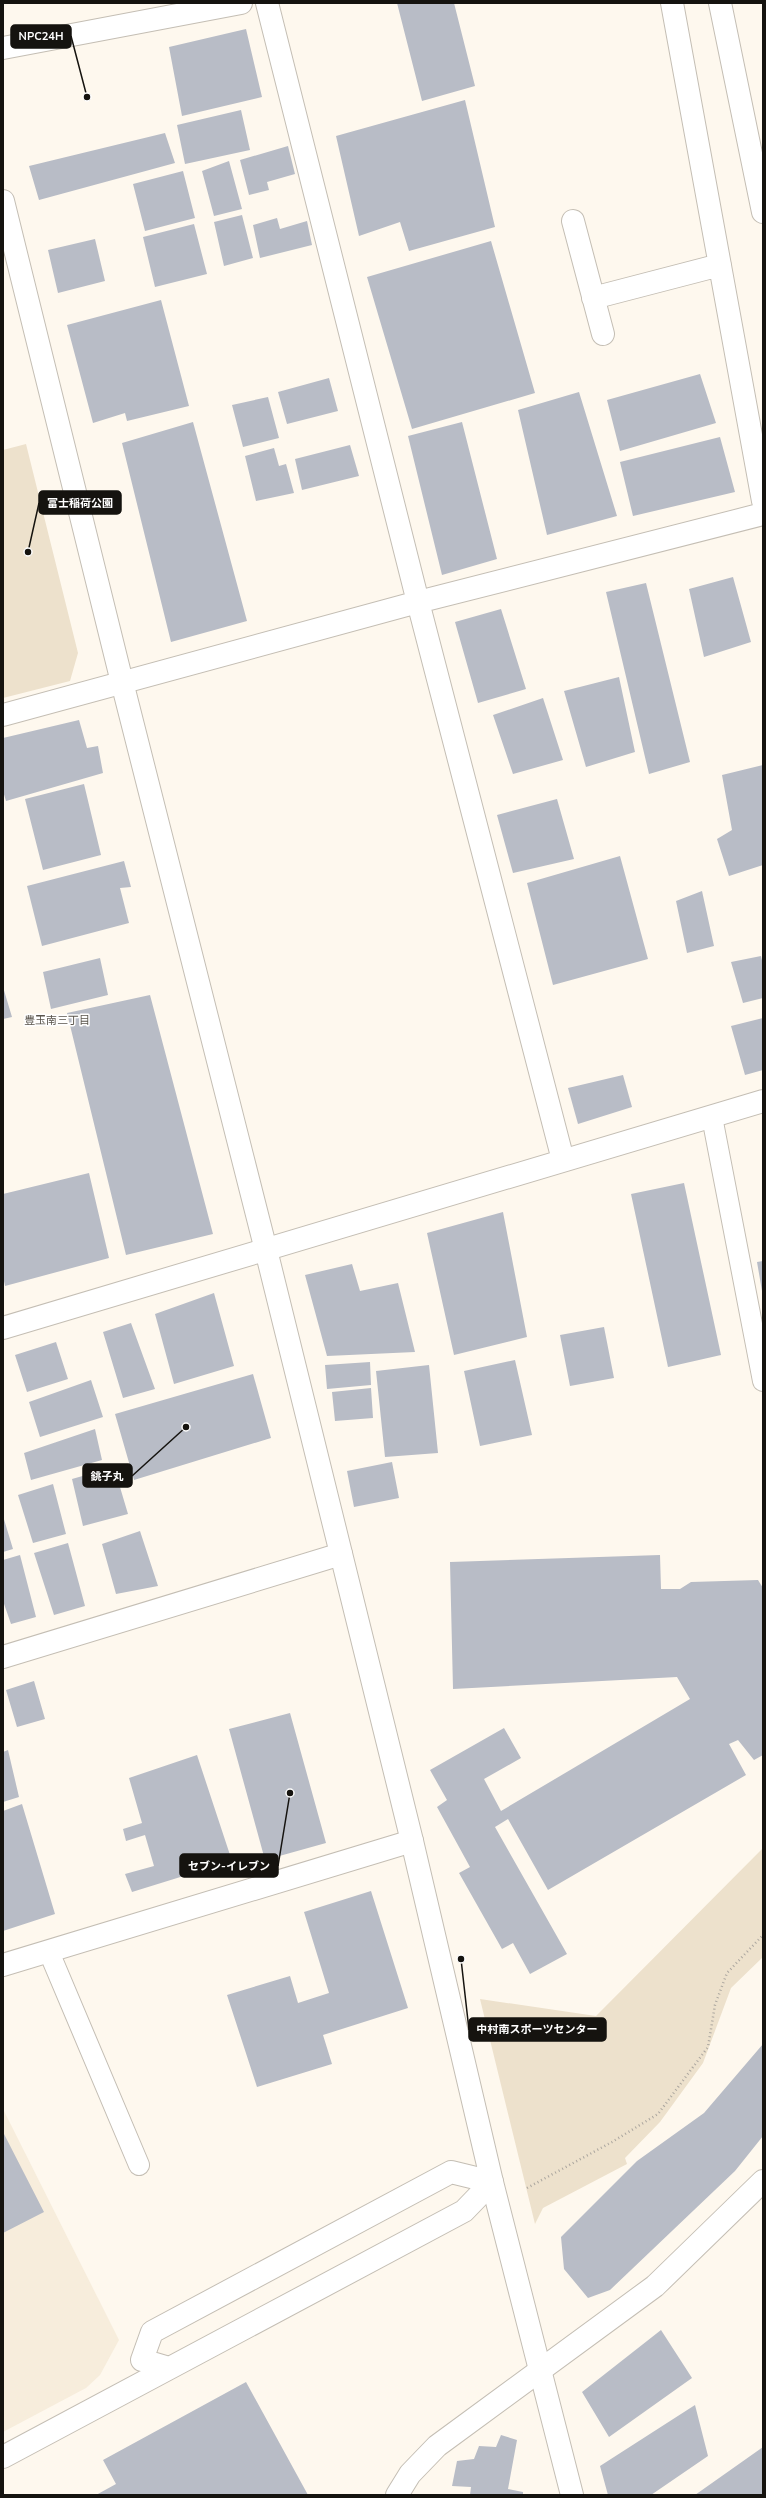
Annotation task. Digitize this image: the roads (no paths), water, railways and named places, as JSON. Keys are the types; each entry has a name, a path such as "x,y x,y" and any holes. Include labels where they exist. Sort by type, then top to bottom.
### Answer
{"street":[{"path":"3,48 242,3"},
{"path":"267,3 418,602 563,1160"},
{"path":"672,3 763,501"},
{"path":"720,3 763,212"},
{"path":"3,202 122,682 266,1250 412,1841 492,2182 572,2495"},
{"path":"572,221 603,334"},
{"path":"593,298 720,265"},
{"path":"3,715 418,602 763,514"},
{"path":"3,1328 763,1101"},
{"path":"3,1657 341,1554"},
{"path":"3,1965 412,1841"},
{"path":"169,2368 142,2360 152,2332 451,2172 492,2182"},
{"path":"397,2495 410,2474 437,2446 541,2372 656,2286 763,2181"},
{"path":"3,2457 464,2211 492,2182"}],"lane":[{"path":"712,1117 763,1381"},
{"path":"49,1952 140,2165"}],"place":[{"name":"NPC24H","path":"87,97"},
{"name":"富士稲荷公園","path":"28,552"},
{"name":"銚子丸","path":"186,1427"},
{"name":"セブン-イレブン","path":"290,1793"},
{"name":"中村南スポーツセンター","path":"461,1959"}],"district":[{"name":"豊玉南三丁目","path":"57,1020"}]}
